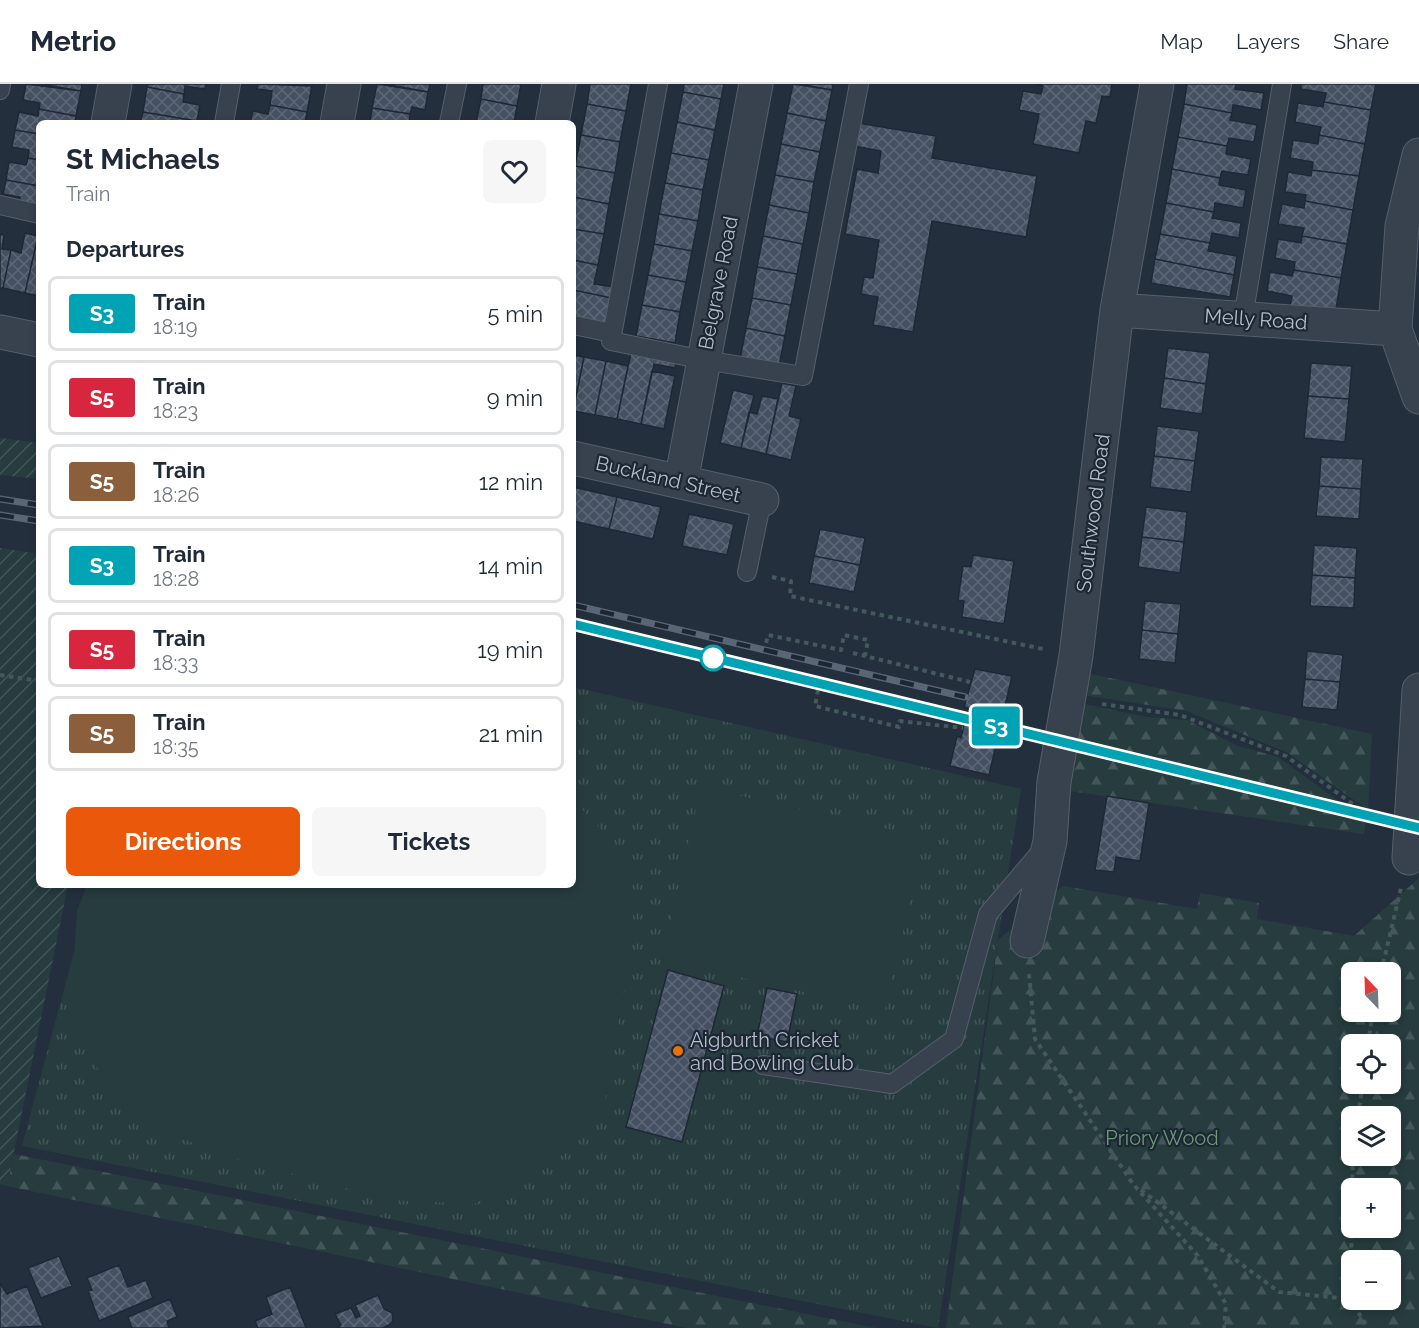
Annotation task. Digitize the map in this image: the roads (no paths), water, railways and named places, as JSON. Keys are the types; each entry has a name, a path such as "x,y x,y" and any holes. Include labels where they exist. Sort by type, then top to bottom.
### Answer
{"street":[{"path":"109,120 115,84"},
{"path":"338,120 344,84"},
{"path":"553,120 559,84"},
{"name":"Belgrave Road","path":"681,482 756,84"},
{"name":"Southwood Road","path":"1027,941 1050,841 1054,782 1076,656 1117,310 1157,84"},
{"path":"1419,155 1402,226 1395,329 1419,397"},
{"name":"Melly Road","path":"1117,310 1395,329"},
{"path":"0,332 36,338"},
{"name":"Buckland Street","path":"576,459 762,500"},
{"path":"1408,858 1419,690"}],"lane":[{"path":"0,90 1,84"},
{"path":"225,120 231,84"},
{"path":"450,120 457,84"},
{"path":"658,84 611,341 704,360 803,376 859,84"},
{"path":"1243,318 1282,84"},
{"path":"0,206 36,213"},
{"path":"576,326 612,333"},
{"name":"Buckland Street","path":"747,572 762,500"},
{"path":"763,1065 892,1084 954,1040 988,914 1050,841"}],"railway":[{"path":"0,499 36,505"},
{"path":"0,515 36,521"},
{"path":"576,606 965,697"},
{"path":"576,624 962,718"}],"train":[{"name":"S3","path":"576,625 1419,828"}],"place":[{"name":"Aigburth Cricket and Bowling Club","path":"678,1051"}],"park label":[{"name":"Priory Wood","path":"1162,1138"}]}
